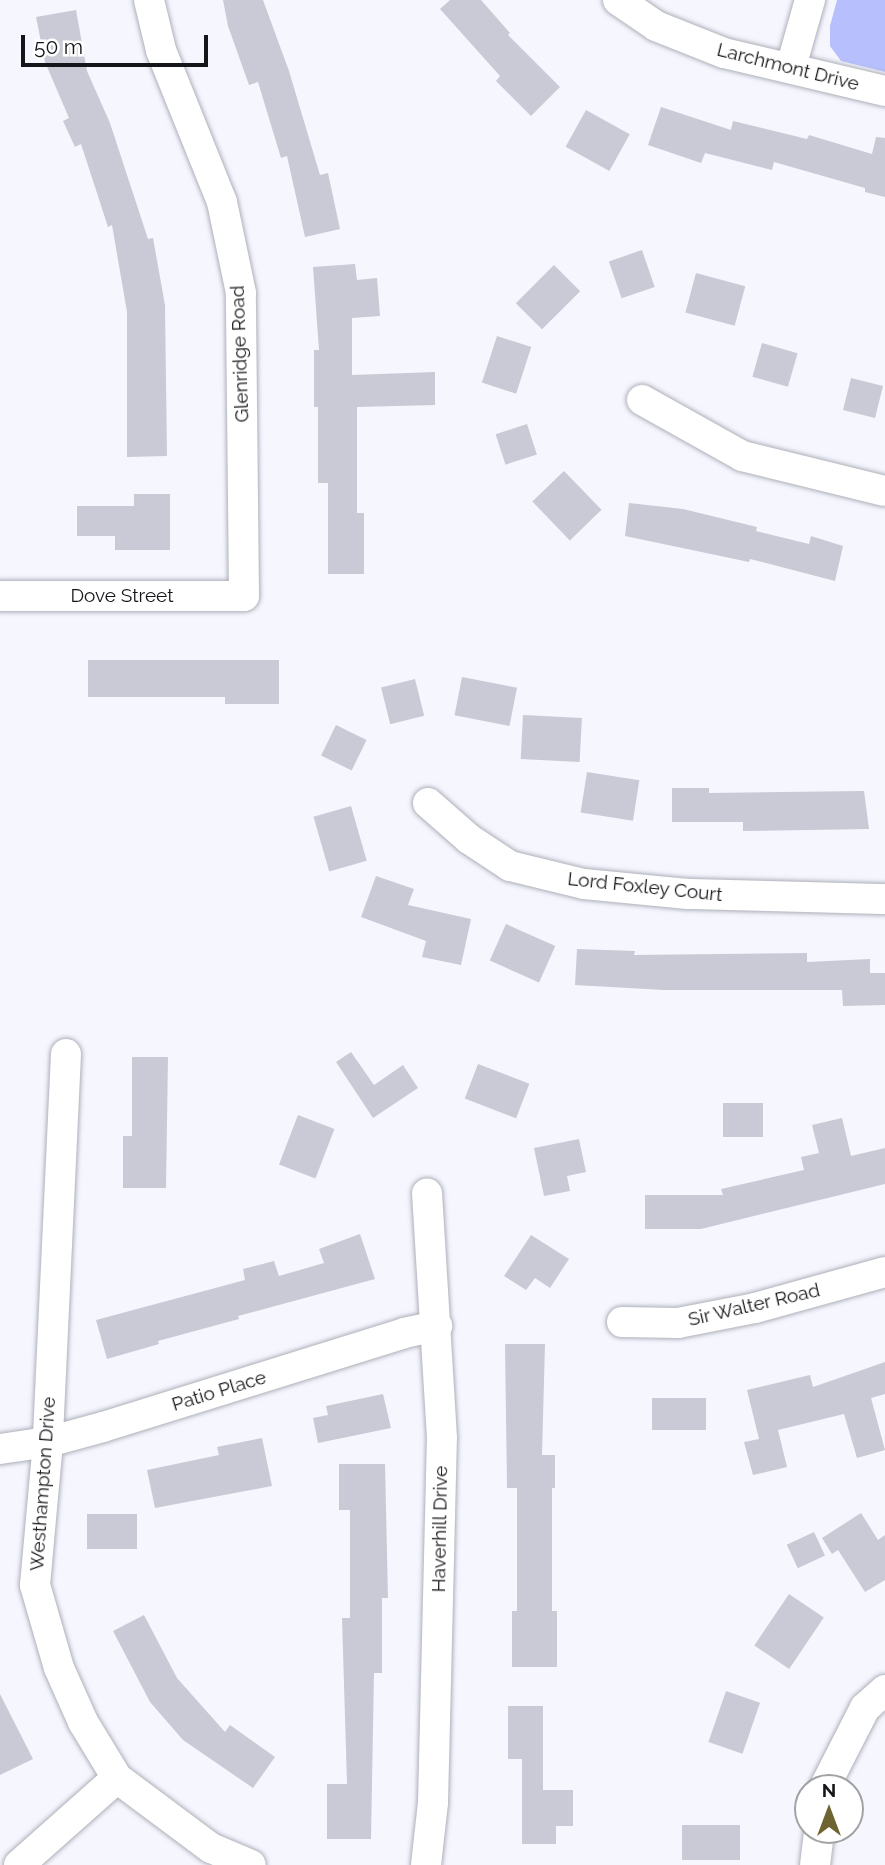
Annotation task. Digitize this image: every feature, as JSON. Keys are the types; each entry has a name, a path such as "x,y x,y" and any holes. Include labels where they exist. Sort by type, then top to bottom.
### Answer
{"street":[{"name":"Glenridge Road","path":"149,0 161,50 222,202 241,293 244,596"},
{"name":"Larchmont Drive","path":"618,0 656,26 724,53 885,91"},
{"path":"791,67 810,0"},
{"path":"642,400 742,456 885,491"},
{"name":"Dove Street","path":"0,596 244,596"},
{"name":"Lord Foxley Court","path":"428,803 470,839 510,866 584,884 688,894 885,899"},
{"name":"Westhampton Drive","path":"66,1054 48,1442 35,1585 59,1668 83,1723 117,1777 211,1849 251,1865"},
{"name":"Haverhill Drive","path":"426,1865 433,1803 442,1438 427,1193"},
{"name":"Sir Walter Road","path":"622,1322 678,1323 755,1308 885,1272"},
{"name":"Patio Place","path":"0,1449 48,1442 404,1333 437,1326"},
{"path":"831,1774 865,1708 885,1690"},
{"path":"19,1865 117,1777"},
{"path":"815,1865 817,1844"}],"shaded area":[{"path":"837,0 885,0 885,72 841,61 830,46 830,26"}],"building":[{"path":"223,0 263,0 289,71 320,175 328,173 340,229 305,237 287,156 281,158 258,82 249,85 228,26"},
{"path":"450,0 481,0 510,33 508,35 560,87 531,116 496,81 500,76 440,9"},
{"path":"76,10 87,71 110,123 148,239 153,238 165,305 167,456 127,457 127,312 112,225 108,227 81,144 75,147 63,121 69,118 45,62 36,17"},
{"path":"661,107 731,130 733,121 807,139 809,135 872,154 876,137 885,138 885,197 865,192 865,188 774,162 772,170 705,153 701,163 648,145"},
{"path":"586,110 630,134 609,171 566,147"},
{"path":"642,250 655,287 622,298 609,261"},
{"path":"355,264 357,280 377,278 380,316 352,318 352,375 435,372 435,405 357,407 357,513 364,513 364,574 328,574 328,483 318,483 318,407 314,407 314,350 319,350 313,267"},
{"path":"554,265 580,291 542,329 516,303"},
{"path":"696,273 745,286 735,326 685,313"},
{"path":"497,336 531,347 516,394 482,383"},
{"path":"762,343 798,353 788,387 752,377"},
{"path":"851,378 883,386 875,418 843,410"},
{"path":"527,424 537,454 506,465 496,434"},
{"path":"564,471 602,510 570,540 532,502"},
{"path":"134,494 170,494 170,550 115,550 115,536 77,536 77,506 134,506"},
{"path":"629,503 683,509 757,527 756,531 809,544 811,536 843,546 835,581 750,559 749,562 625,536"},
{"path":"88,660 279,660 279,704 225,704 225,697 88,697"},
{"path":"462,677 517,688 510,726 455,715"},
{"path":"415,679 424,716 390,724 381,687"},
{"path":"523,715 582,718 580,762 521,759"},
{"path":"336,725 367,740 352,770 321,756"},
{"path":"587,772 639,780 633,821 581,812"},
{"path":"672,788 709,788 709,793 864,791 869,829 743,831 743,822 672,822"},
{"path":"351,806 367,861 329,872 314,817"},
{"path":"376,876 414,889 408,905 471,919 461,965 422,957 426,941 361,917"},
{"path":"506,924 555,946 539,983 490,961"},
{"path":"577,949 635,951 634,955 807,953 807,962 870,959 870,973 885,973 885,1005 843,1006 842,990 664,990 575,985"},
{"path":"351,1052 374,1085 403,1065 418,1088 373,1118 336,1062"},
{"path":"132,1057 168,1057 166,1188 123,1188 123,1136 132,1136"},
{"path":"478,1064 529,1084 516,1118 465,1099"},
{"path":"723,1103 763,1103 763,1137 723,1137"},
{"path":"298,1115 334,1129 315,1178 279,1164"},
{"path":"842,1118 851,1156 885,1148 885,1184 701,1229 645,1229 645,1195 723,1195 721,1189 804,1170 801,1157 819,1153 812,1125"},
{"path":"579,1139 586,1172 567,1176 570,1191 544,1196 534,1148"},
{"path":"360,1234 375,1279 238,1316 239,1319 158,1341 159,1344 107,1359 96,1320 245,1280 243,1269 274,1261 279,1276 324,1263 319,1249"},
{"path":"531,1235 569,1259 550,1288 535,1278 526,1290 504,1276"},
{"path":"505,1344 545,1344 542,1455 555,1455 555,1488 552,1488 552,1611 557,1611 557,1667 512,1667 512,1611 517,1611 517,1488 507,1488"},
{"path":"885,1362 885,1394 871,1398 885,1450 857,1458 844,1414 778,1430 787,1467 753,1475 744,1442 759,1439 747,1390 810,1375 813,1387"},
{"path":"383,1394 391,1428 318,1443 313,1418 328,1415 326,1406"},
{"path":"652,1398 706,1398 706,1430 652,1430"},
{"path":"262,1438 272,1486 155,1508 147,1470 219,1455 217,1447"},
{"path":"339,1464 385,1464 388,1598 382,1598 382,1673 374,1673 371,1839 327,1839 327,1784 347,1784 342,1618 350,1618 350,1510 339,1510"},
{"path":"861,1513 878,1540 885,1535 885,1580 865,1592 838,1550 832,1554 822,1538"},
{"path":"87,1514 137,1514 137,1549 87,1549"},
{"path":"814,1532 825,1556 798,1568 787,1545"},
{"path":"789,1594 824,1617 789,1669 754,1645"},
{"path":"144,1615 177,1678 225,1732 230,1725 275,1757 253,1788 183,1740 150,1702 113,1631"},
{"path":"726,1691 760,1703 742,1754 708,1742"},
{"path":"0,1694 33,1759 0,1775"},
{"path":"508,1706 543,1706 543,1790 573,1790 573,1826 556,1826 556,1844 522,1844 522,1759 508,1759"},
{"path":"682,1825 740,1825 740,1860 682,1860"}]}
